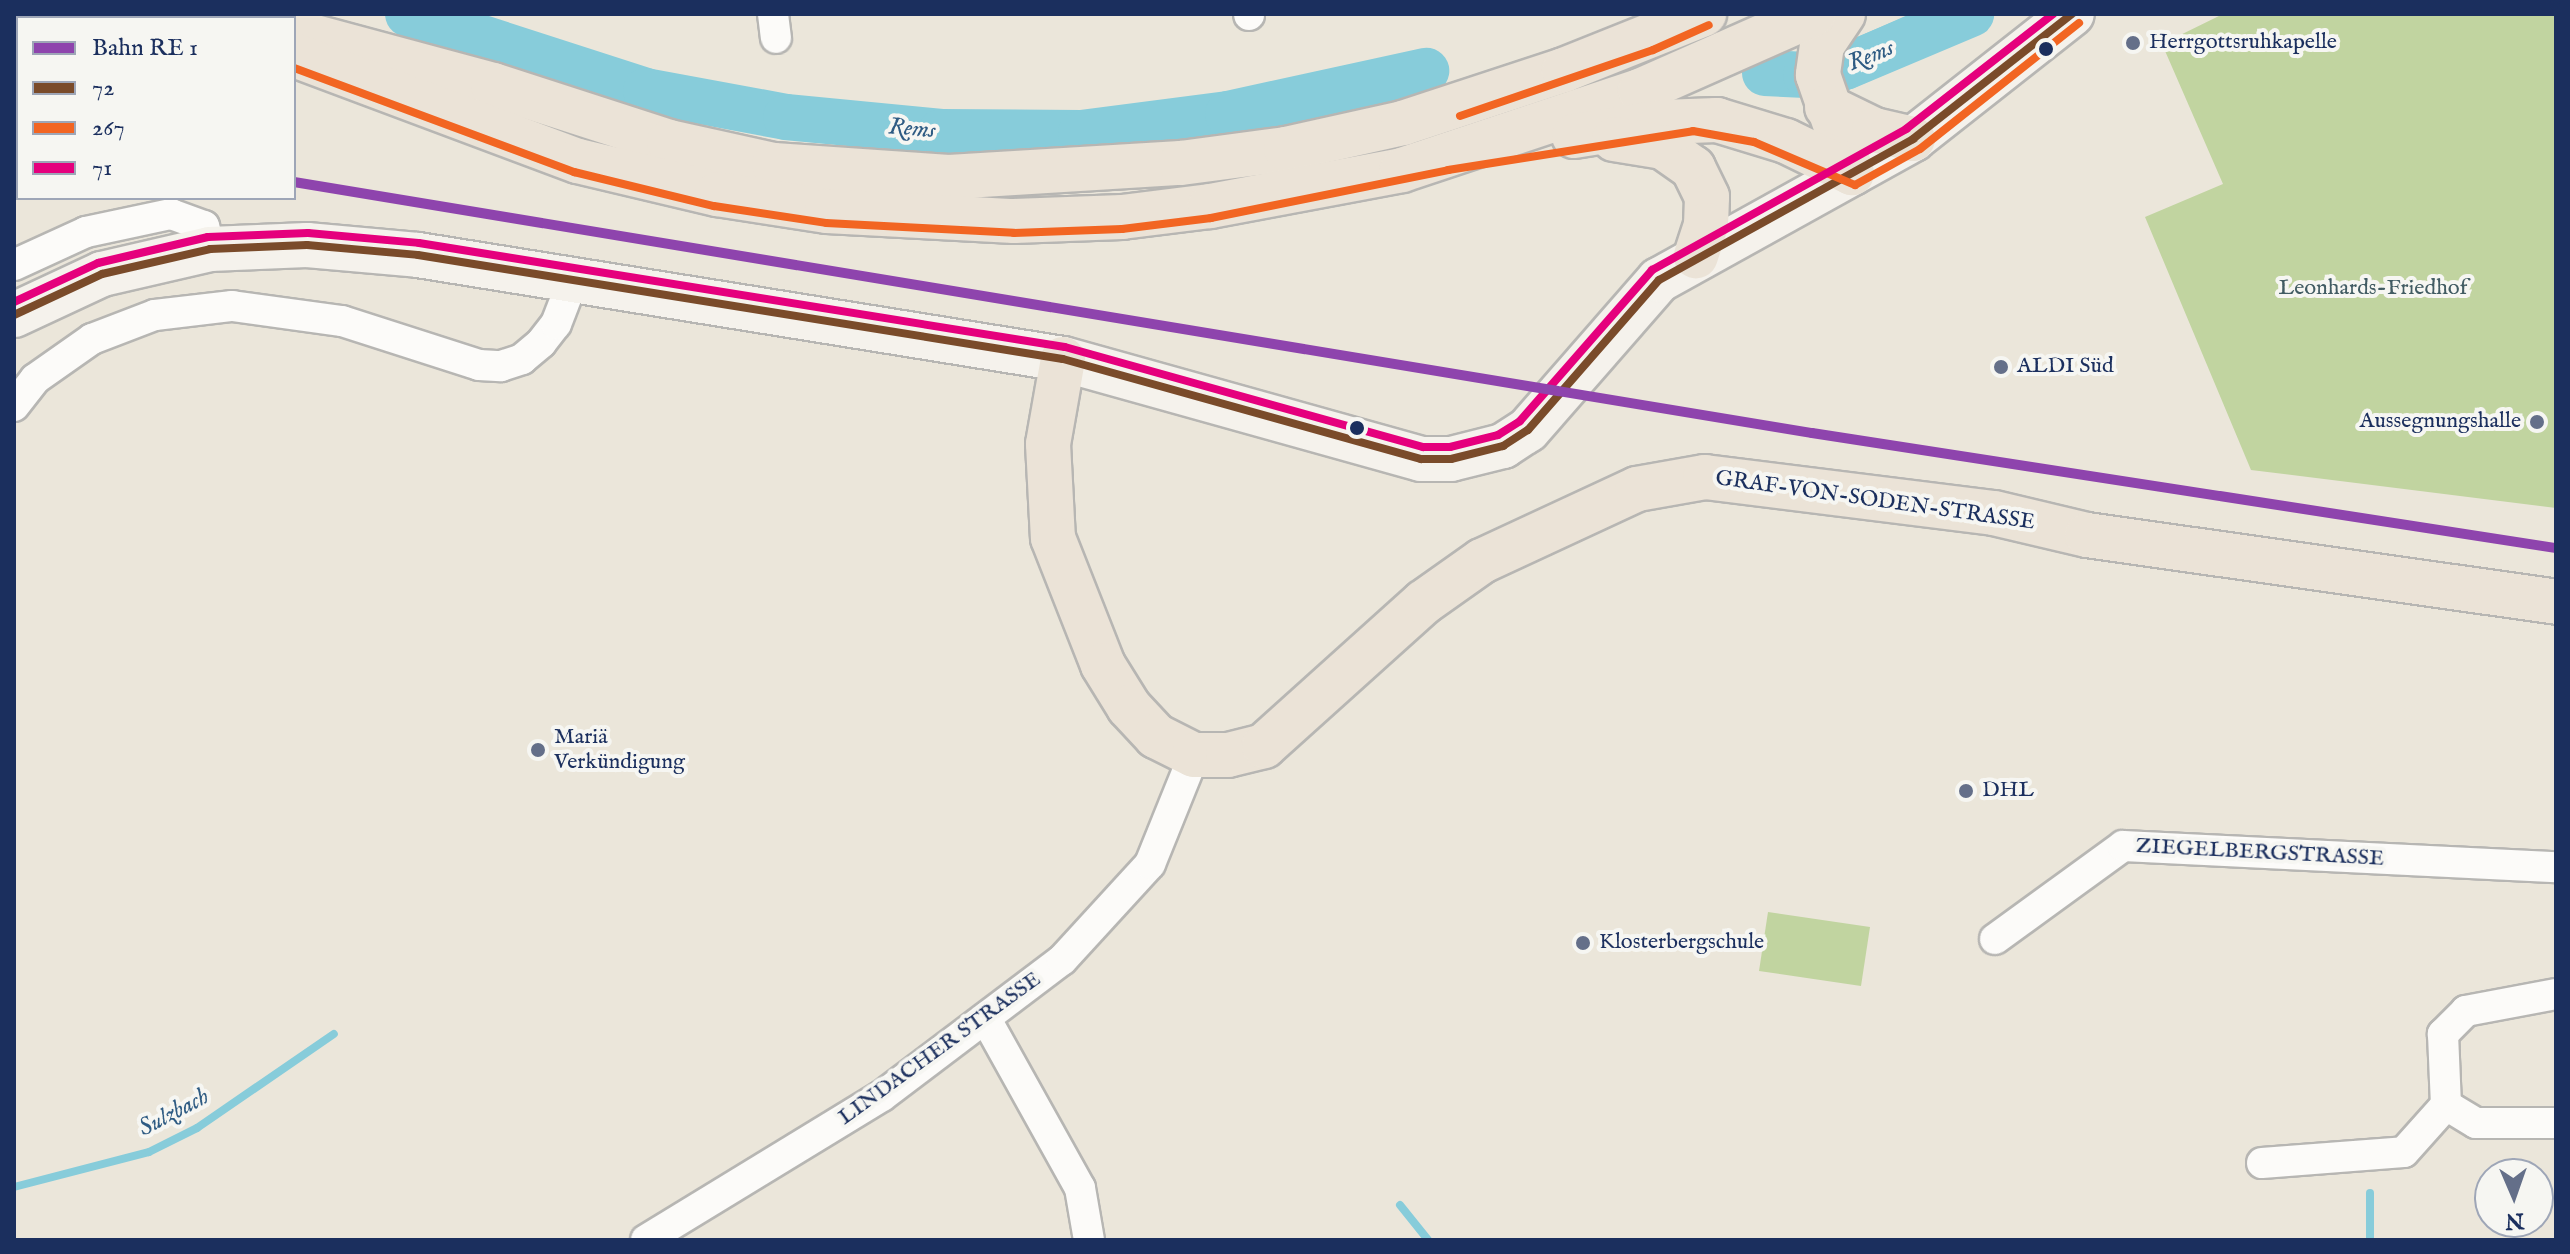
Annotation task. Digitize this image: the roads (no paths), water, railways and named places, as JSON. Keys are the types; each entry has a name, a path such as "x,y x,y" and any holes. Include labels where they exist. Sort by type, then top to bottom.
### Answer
{"main road":[{"path":"296,33 714,152 774,165 949,177 1181,163 1286,149 1403,123 1578,65 1704,14"},
{"path":"1446,158 1640,91 1814,14"},
{"path":"1843,14 1819,58 1827,107 1852,173"},
{"path":"14,315 102,274 210,249 307,245 418,255 1063,359 1421,459 1451,459 1503,446 1528,430 1640,299 1696,256 1913,139 2072,14"},
{"path":"296,56 578,161 717,194 827,211 950,220 1122,217 1210,206 1446,158 1662,122 1717,120 1786,141 1852,173"},
{"path":"1827,107 1874,130 1913,139"},
{"path":"1584,134 1663,147 1693,168 1707,197 1706,225 1696,256"},
{"name":"GRAF-VON-SODEN-STRASSE","path":"1063,359 1048,444 1047,496 1053,538 1103,665 1129,707 1156,736 1194,755 1228,755 1264,746 1424,602 1482,561 1637,489 1705,477 1745,479 1994,513 2087,535 2556,602"}],"street":[{"path":"14,265 86,232 171,214 204,226 210,249"},
{"path":"14,406 35,379 92,339 155,315 232,306 342,321 479,365 501,366 522,359 541,343 556,324 573,280"},
{"name":"LINDACHER STRASSE","path":"646,1240 882,1096 987,1021 1062,960 1150,864 1194,755"},
{"name":"ZIEGELBERGSTRASSE","path":"1995,939 2123,846 2556,867"},
{"path":"2262,1163 2404,1152 2446,1105 2443,1034 2466,1011 2556,994"},
{"path":"987,1021 1080,1188 1089,1240"},
{"path":"2446,1105 2476,1123 2556,1123"}],"water":[{"path":"1910,14 1984,14 1989,25 1987,31 1846,91 1841,86 1839,52 1844,43"}],"waterway":[{"name":"Rems","path":"408,14 646,91 786,117 941,132 1081,133 1228,114 1426,71"},
{"name":"Rems","path":"1765,73 1806,75 1845,67 1971,14"},
{"name":"Sulzbach","path":"14,1187 149,1152 197,1128 334,1034"},
{"path":"2370,1193 2370,1240"},
{"path":"1400,1205 1428,1240"}],"place":[{"name":"Herrgottsruhkapelle","path":"2133,43"},
{"name":"ALDI Süd","path":"2001,367"},
{"name":"Aussegnungshalle","path":"2537,422"},
{"name":"Mariä Verkündigung","path":"538,750"},
{"name":"DHL","path":"1966,791"},
{"name":"Klosterbergschule","path":"1583,943"}],"park label":[{"name":"Leonhards-Friedhof","path":"2373,289"}]}
